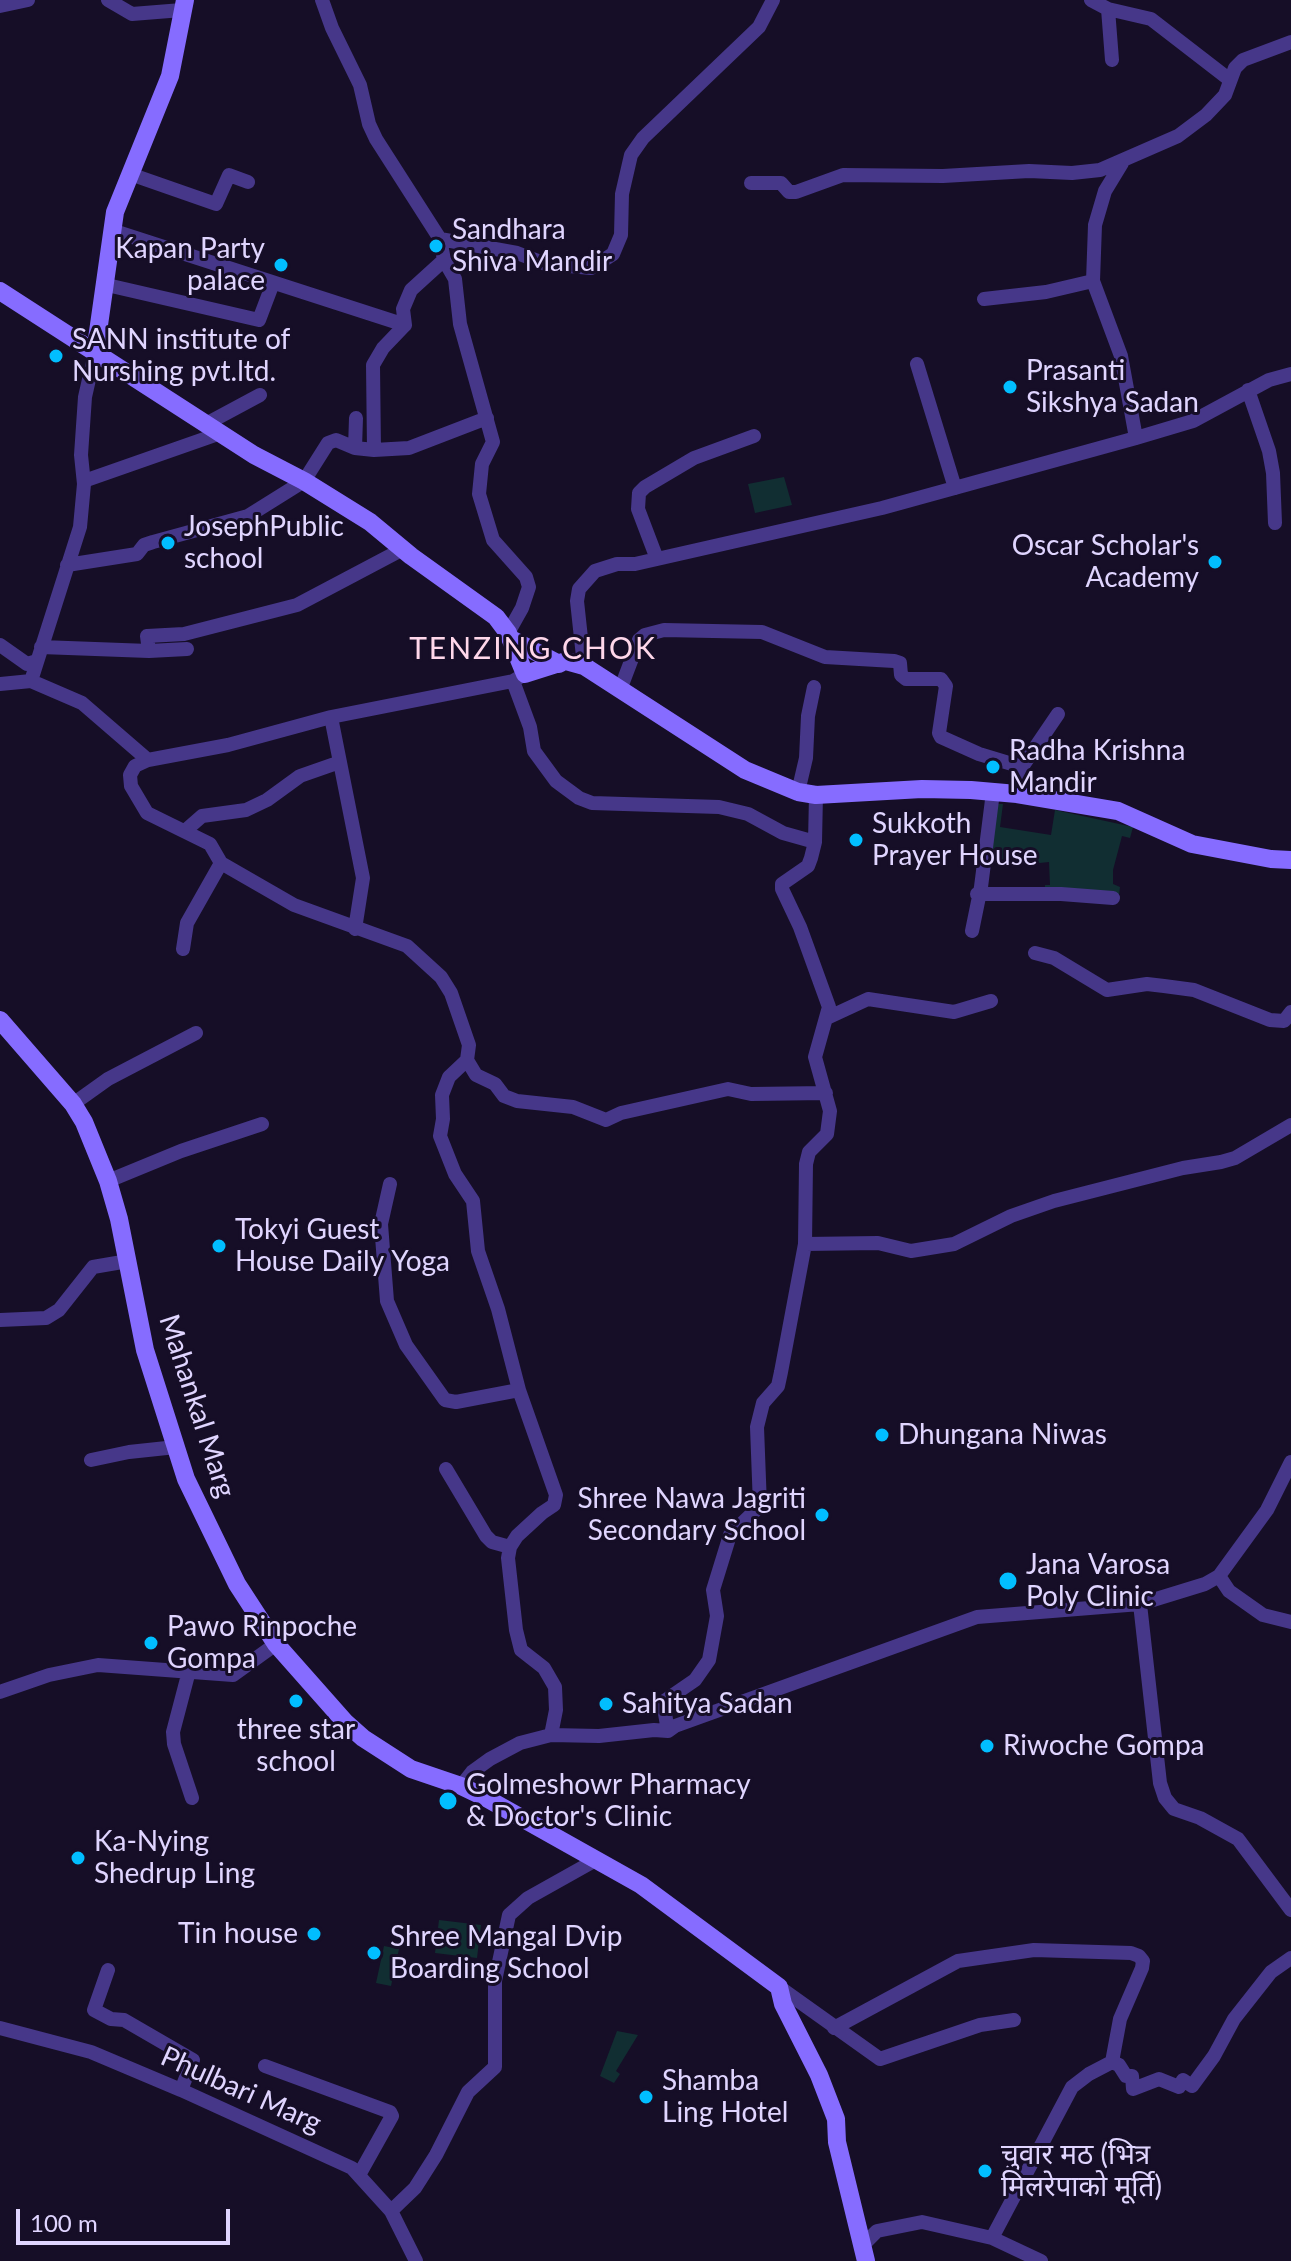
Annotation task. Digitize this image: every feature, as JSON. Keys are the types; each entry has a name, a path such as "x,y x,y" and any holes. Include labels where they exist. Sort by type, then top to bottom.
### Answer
{"main road":[{"path":"95,353 107,285 111,230 170,76 183,5"},
{"path":"0,291 213,428 370,522 496,617 510,636 559,664"},
{"path":"510,636 519,677 566,661 584,666 745,770 807,793 922,789 1017,794 1118,811 1192,844 1291,860"},
{"name":"Mahankal Marg","path":"0,1020 73,1104 84,1122 108,1181 128,1261 145,1350 198,1507 237,1584 276,1644 363,1738 411,1769 461,1786 641,1885 779,1987"},
{"path":"779,1987 783,2004 819,2075 836,2119 837,2142 864,2253"}],"street":[{"path":"0,6 28,0"},
{"path":"108,0 132,14 183,5"},
{"path":"322,0 360,85 369,124 376,139 440,239 444,260 455,279 460,324 493,442 482,464 479,494 493,540 526,577 529,587 510,636"},
{"path":"440,239 517,253 546,264 591,268 613,254 621,235 622,194 631,155 657,124 751,36 773,0"},
{"path":"1091,0 1108,9 1151,19 1230,80"},
{"path":"1108,9 1112,60"},
{"path":"751,183 781,183 789,192 796,192 843,175 943,176 1100,170 1178,136 1206,115 1225,95 1235,68 1243,60 1291,42"},
{"path":"1124,161 1105,191 1095,225 1093,281 1121,356 1136,438"},
{"path":"130,174 216,204 229,175 248,182"},
{"path":"111,230 405,325"},
{"path":"405,325 403,309 411,290 444,260"},
{"path":"984,299 1046,292 1093,281"},
{"path":"107,285 259,320 273,283"},
{"path":"374,450 373,365 383,348 405,325"},
{"path":"31,681 80,527 85,397 95,353"},
{"path":"917,364 955,488"},
{"path":"584,666 577,606 579,589 595,571 955,488 1136,438 1193,421 1248,390 1291,374"},
{"path":"1248,390 1269,451 1275,523"},
{"path":"84,481 213,428 260,395"},
{"path":"355,448 356,418"},
{"path":"67,565 137,554 144,545 248,516 304,481 328,443 336,440 355,448 409,448 487,418"},
{"path":"657,559 638,509 639,493 694,458 754,436"},
{"path":"149,651 147,636 184,634 297,605 403,549"},
{"path":"620,690 639,640 645,635 664,630 762,632 825,657 894,661 900,663 901,675 906,679 941,679 946,686 941,737 979,754 1022,767"},
{"path":"0,645 27,664 39,654 187,649"},
{"path":"815,842 783,833 748,814 719,807 592,803 579,798 556,781 534,751 519,677 331,717 228,745 148,760 135,766 130,775 136,798 147,813 210,844 221,863 294,905 407,946 441,977 458,1006 469,1045 467,1060 476,1075 495,1084 504,1096 517,1101 573,1107 606,1120 621,1113 728,1089 751,1094 826,1093"},
{"path":"0,684 31,681 82,703 148,760"},
{"path":"668,1731 663,1702 695,1680 709,1660 717,1616 713,1590 730,1535 760,1506 757,1427 763,1403 778,1386 805,1244 806,1164 809,1152 827,1134 830,1111 815,1057 827,1018 827,996 782,889 782,884 790,876 808,866 815,842 807,793 806,758 808,716 814,687"},
{"path":"1017,794 1022,767 1058,714"},
{"path":"331,717 363,878 355,929"},
{"path":"186,830 202,816 246,810 267,800 300,776 340,762"},
{"path":"972,931 993,792"},
{"path":"183,949 187,923 221,863"},
{"path":"977,894 1061,894 1113,898"},
{"path":"1035,953 1063,963 1107,990 1147,984 1194,990 1270,1020 1289,1022"},
{"path":"827,1018 868,999 954,1012 991,1001"},
{"path":"73,1104 108,1079 196,1033"},
{"path":"467,1060 449,1077 442,1095 440,1136 455,1174 473,1201 478,1251 498,1309 519,1390 556,1495 554,1505 542,1513 510,1547 509,1573 521,1650 544,1668 555,1687 556,1710 551,1735"},
{"path":"108,1181 181,1151 262,1124"},
{"path":"805,1244 878,1243 911,1251 954,1244 1011,1216 1054,1201 1235,1158 1291,1125"},
{"path":"390,1184 381,1224 387,1301 406,1345 445,1400 456,1402 519,1390"},
{"path":"0,1320 46,1318 59,1310 93,1267 128,1261"},
{"path":"91,1460 176,1447"},
{"path":"461,1786 472,1772 520,1743 551,1735 599,1736 668,1731 977,1617 1140,1604 1205,1584 1219,1576 1267,1510 1291,1462"},
{"path":"446,1469 486,1536 492,1542 510,1547"},
{"path":"1219,1576 1229,1591 1263,1615 1291,1622"},
{"path":"1140,1604 1160,1783 1165,1798 1174,1809 1200,1818 1238,1839 1291,1910"},
{"path":"0,1692 49,1675 98,1665 233,1675 276,1644"},
{"path":"189,1671 173,1732 192,1798"},
{"path":"391,2211 422,2177 468,2092 495,2067 495,1981 509,1915 528,1898 594,1861"},
{"path":"834,2028 958,1961 1034,1950 1131,1953 1143,1961 1142,1968 1120,2019 1112,2062"},
{"path":"1112,2062 1119,2065 1126,2076 1132,2076 1133,2089 1159,2079 1179,2087 1183,2080 1192,2086 1214,2056 1234,2019 1271,1972 1291,1958"},
{"path":"108,1970 94,2010 111,2019 124,2020 193,2060 181,2090"},
{"path":"779,1987 880,2059 980,2025 1014,2020"},
{"name":"Phulbari Marg","path":"0,2028 91,2052 352,2168 391,2211 416,2261"},
{"path":"992,2238 1072,2087 1112,2062"},
{"path":"265,2066 390,2112 392,2116 359,2175"},
{"path":"864,2253 877,2231 922,2222 992,2238 1041,2261"}],"green space":[{"path":"784,477 792,505 755,513 748,484"},
{"path":"996,804 1003,804 1000,827 1051,835 1055,810 1133,827 1130,838 1122,836 1113,870 1113,884 1120,887 1119,895 1045,890 1045,885 1050,885 1049,862 1030,864 989,857"},
{"path":"439,1920 481,1925 477,1958 435,1953"},
{"path":"384,1946 399,1949 391,1986 376,1983"},
{"path":"617,2031 638,2035 616,2071 620,2074 614,2083 600,2076"}],"place":[{"name":"Sandhara Shiva Mandir","path":"436,246"},
{"name":"Kapan Party palace","path":"281,265"},
{"name":"SANN institute of Nurshing pvt.ltd.","path":"56,356"},
{"name":"Prasanti Sikshya Sadan","path":"1010,387"},
{"name":"JosephPublic school","path":"168,543"},
{"name":"Oscar Scholar's Academy","path":"1215,562"},
{"name":"Radha Krishna Mandir","path":"993,767"},
{"name":"Sukkoth Prayer House","path":"856,840"},
{"name":"Tokyi Guest House Daily Yoga","path":"219,1246"},
{"name":"Dhungana Niwas","path":"882,1435"},
{"name":"Shree Nawa Jagriti Secondary School","path":"822,1515"},
{"name":"Jana Varosa Poly Clinic","path":"1008,1581"},
{"name":"Pawo Rinpoche Gompa","path":"151,1643"},
{"name":"three star school","path":"296,1701"},
{"name":"Sahitya Sadan","path":"606,1704"},
{"name":"Riwoche Gompa","path":"987,1746"},
{"name":"Golmeshowr Pharmacy & Doctor's Clinic","path":"448,1801"},
{"name":"Ka-Nying Shedrup Ling","path":"78,1858"},
{"name":"Tin house","path":"314,1934"},
{"name":"Shree Mangal Dvip Boarding School","path":"374,1953"},
{"name":"Shamba Ling Hotel","path":"646,2097"},
{"name":"चुवार मठ (भित्र मिलरेपाको मूर्ति)","path":"985,2171"}],"district":[{"name":"TENZING CHOK","path":"533,649"}]}
